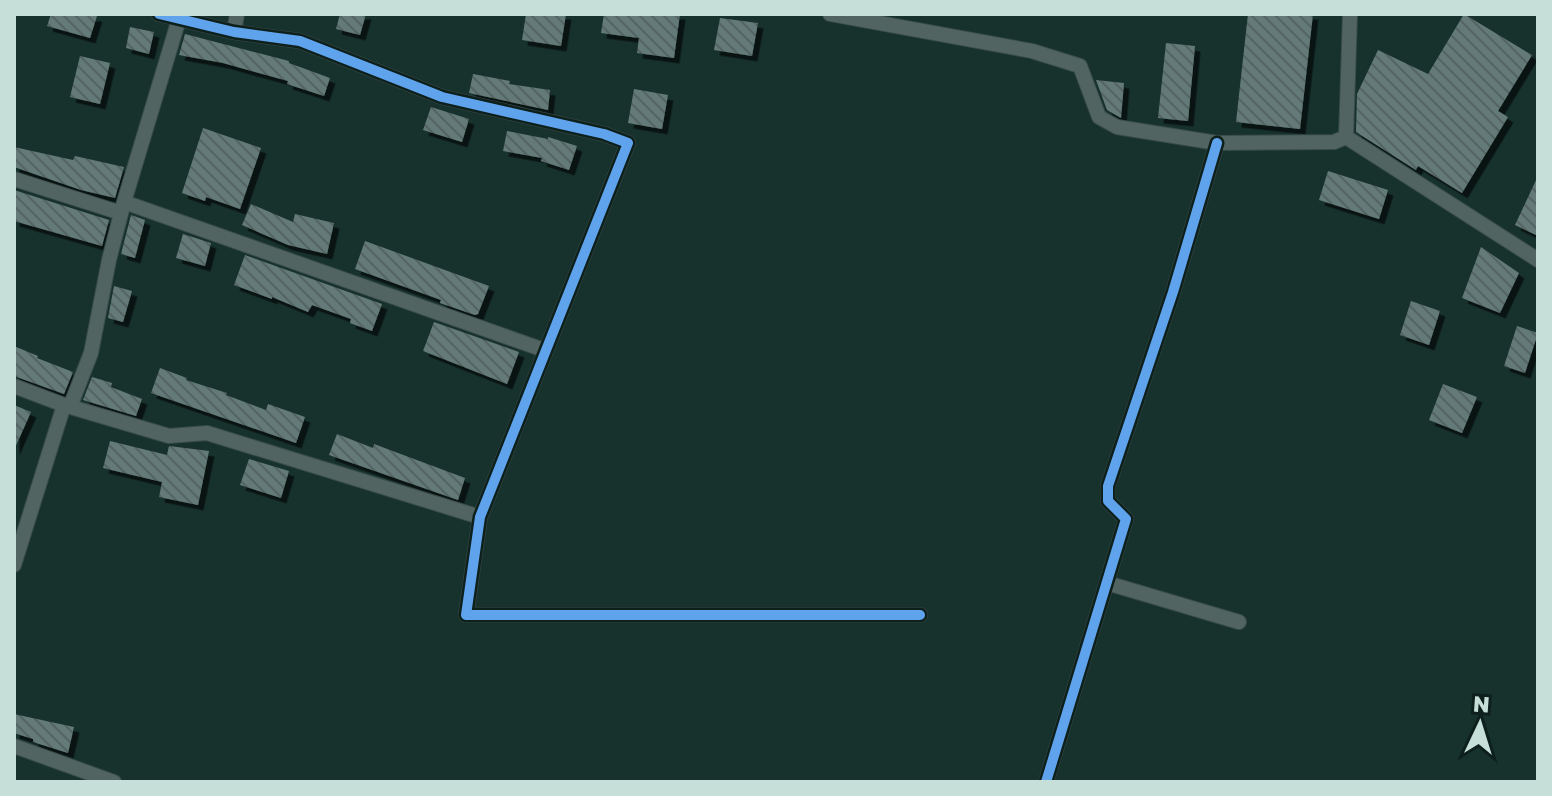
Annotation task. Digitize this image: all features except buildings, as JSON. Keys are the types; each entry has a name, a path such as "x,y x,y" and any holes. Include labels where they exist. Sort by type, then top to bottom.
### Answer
{"street":[{"path":"159,14 234,32 300,41 442,97 604,134 628,143 480,517 466,615 920,615"},
{"path":"234,32 237,14"},
{"path":"830,14 878,18 1032,51 1080,66 1099,117 1117,127 1217,143 1334,142 1346,137"},
{"path":"1346,137 1350,14"},
{"path":"14,565 67,406 91,353 106,271 179,19"},
{"path":"1346,137 1538,260"},
{"path":"1046,782 1126,519 1108,501 1108,486 1173,292 1217,143"},
{"path":"14,179 123,207 544,350"},
{"path":"14,386 67,406 169,436 207,433 480,517"},
{"path":"1107,583 1239,622"},
{"path":"14,746 114,782"}],"cycle path":[{"path":"159,14 234,32 300,41 442,97 604,134 628,143 480,517 466,615 920,615"},
{"path":"1046,782 1126,519 1108,501 1108,486 1173,292 1217,143"}]}
